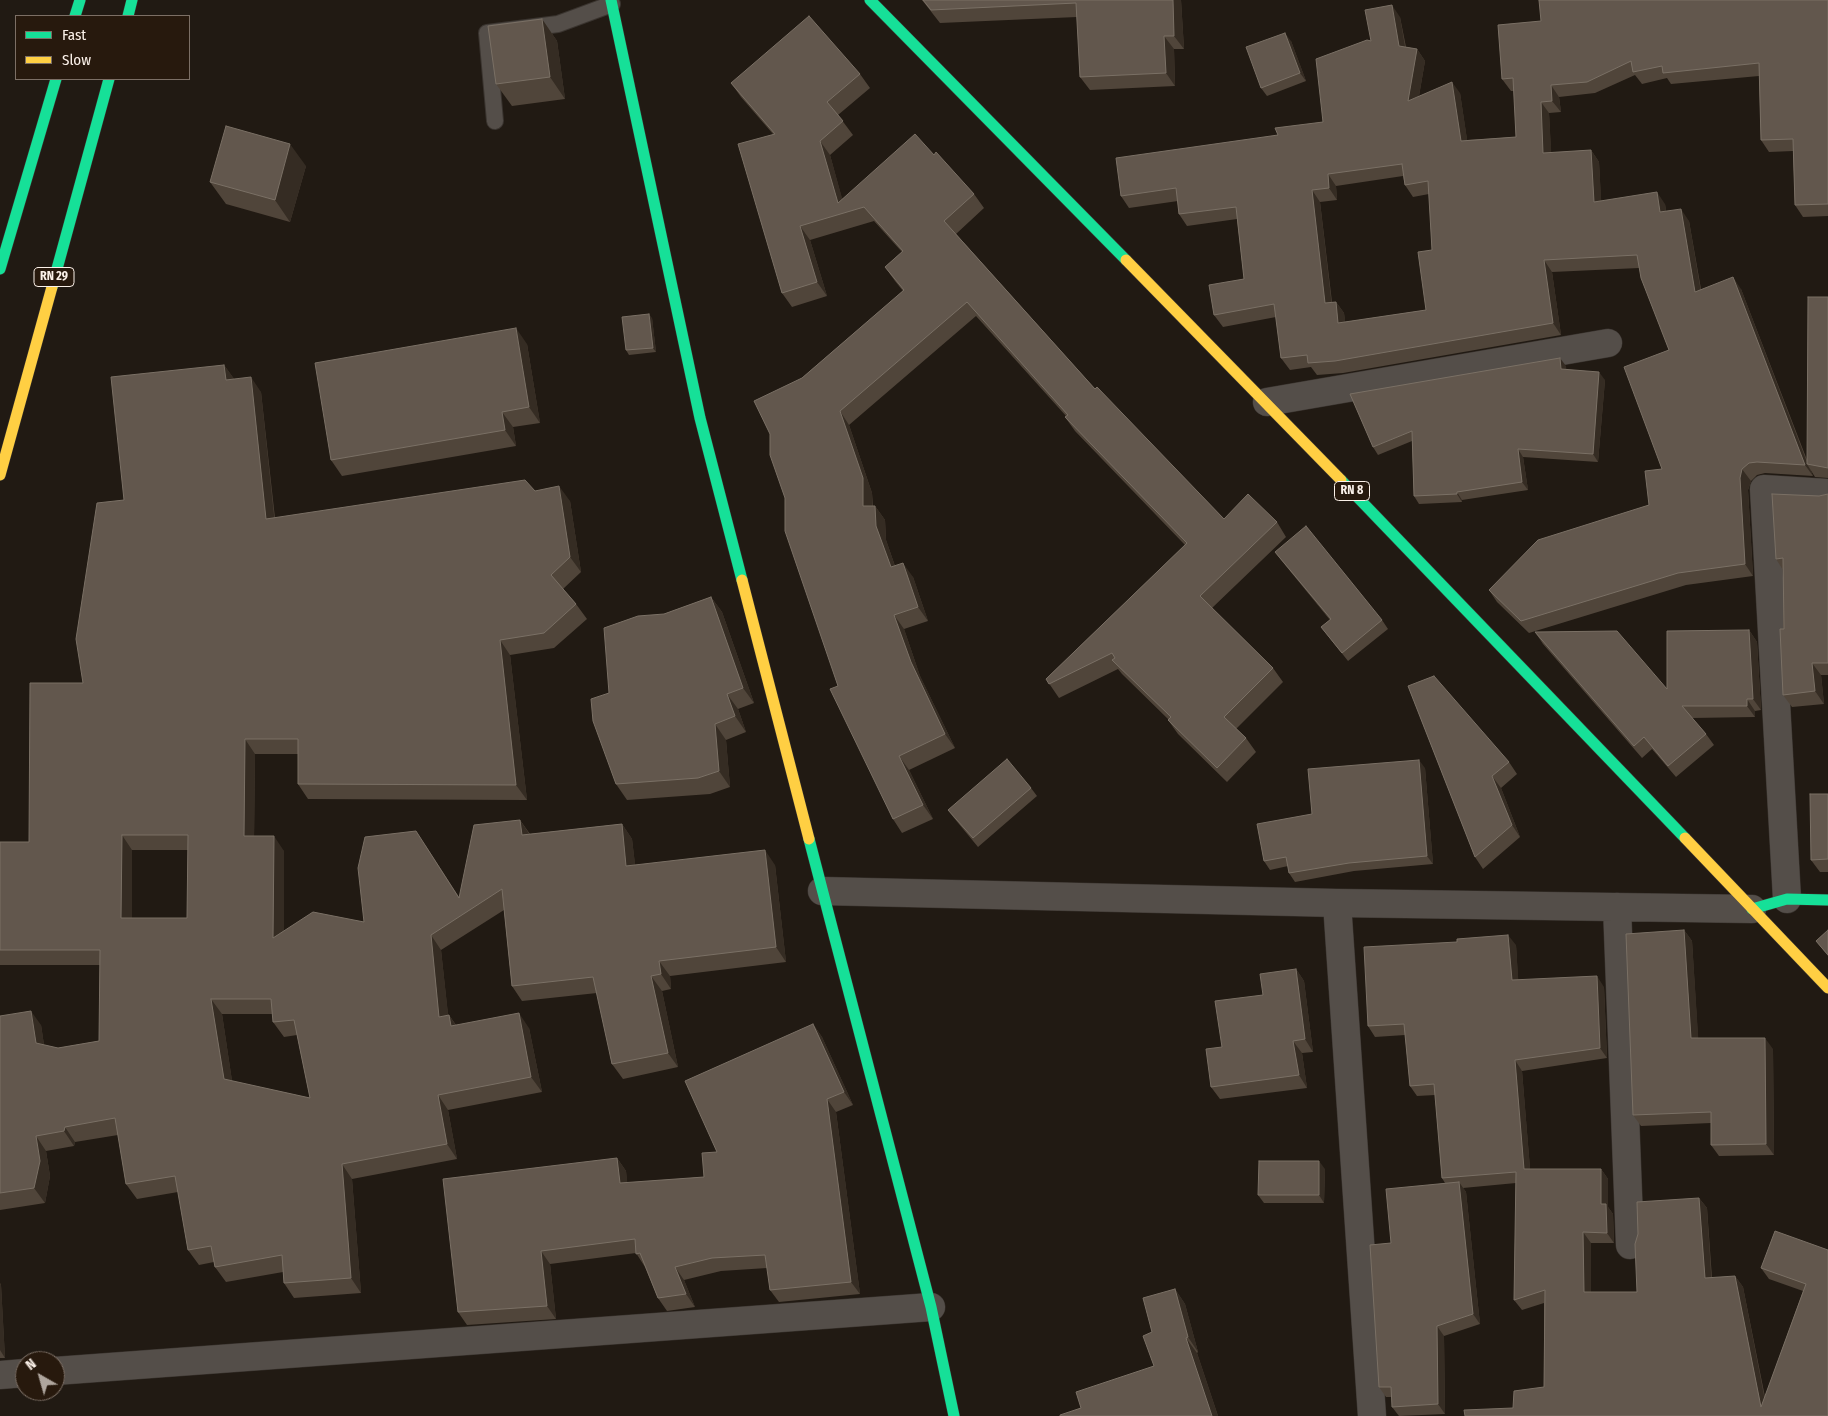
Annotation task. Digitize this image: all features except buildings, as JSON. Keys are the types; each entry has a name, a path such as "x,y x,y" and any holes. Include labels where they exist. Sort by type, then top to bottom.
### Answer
{"main road":[{"path":"75,15 80,0"},
{"path":"128,15 132,0"},
{"name":"RN 8","path":"870,0 1267,402 1828,988"},
{"path":"611,2 700,418 931,1307 954,1416"},
{"path":"0,270 56,80"},
{"name":"RN 29","path":"0,475 109,80"},
{"path":"1752,909 1787,899 1828,900"}],"street":[{"path":"1267,402 1608,343"},
{"path":"1787,899 1764,489 1828,493"},
{"path":"822,891 1336,903 1752,909"},
{"path":"1336,903 1372,1416"},
{"path":"1617,907 1630,1245"},
{"path":"65,1370 931,1307"},
{"path":"0,1375 15,1374"}],"lane":[{"path":"495,121 487,33 558,24 611,2"}],"traffic: fast":[{"path":"75,15 80,0"},
{"path":"128,15 132,0"},
{"path":"611,0 700,418 742,580"},
{"path":"870,0 1126,260"},
{"path":"0,269 56,80"},
{"path":"52,287 109,80"},
{"path":"1341,480 1685,838"},
{"path":"809,839 931,1307 954,1416"},
{"path":"1752,909 1787,899 1828,900"}],"traffic: slow":[{"path":"1126,260 1341,480"},
{"path":"0,475 52,287"},
{"path":"742,580 809,839"},
{"path":"1685,838 1828,988"}]}
